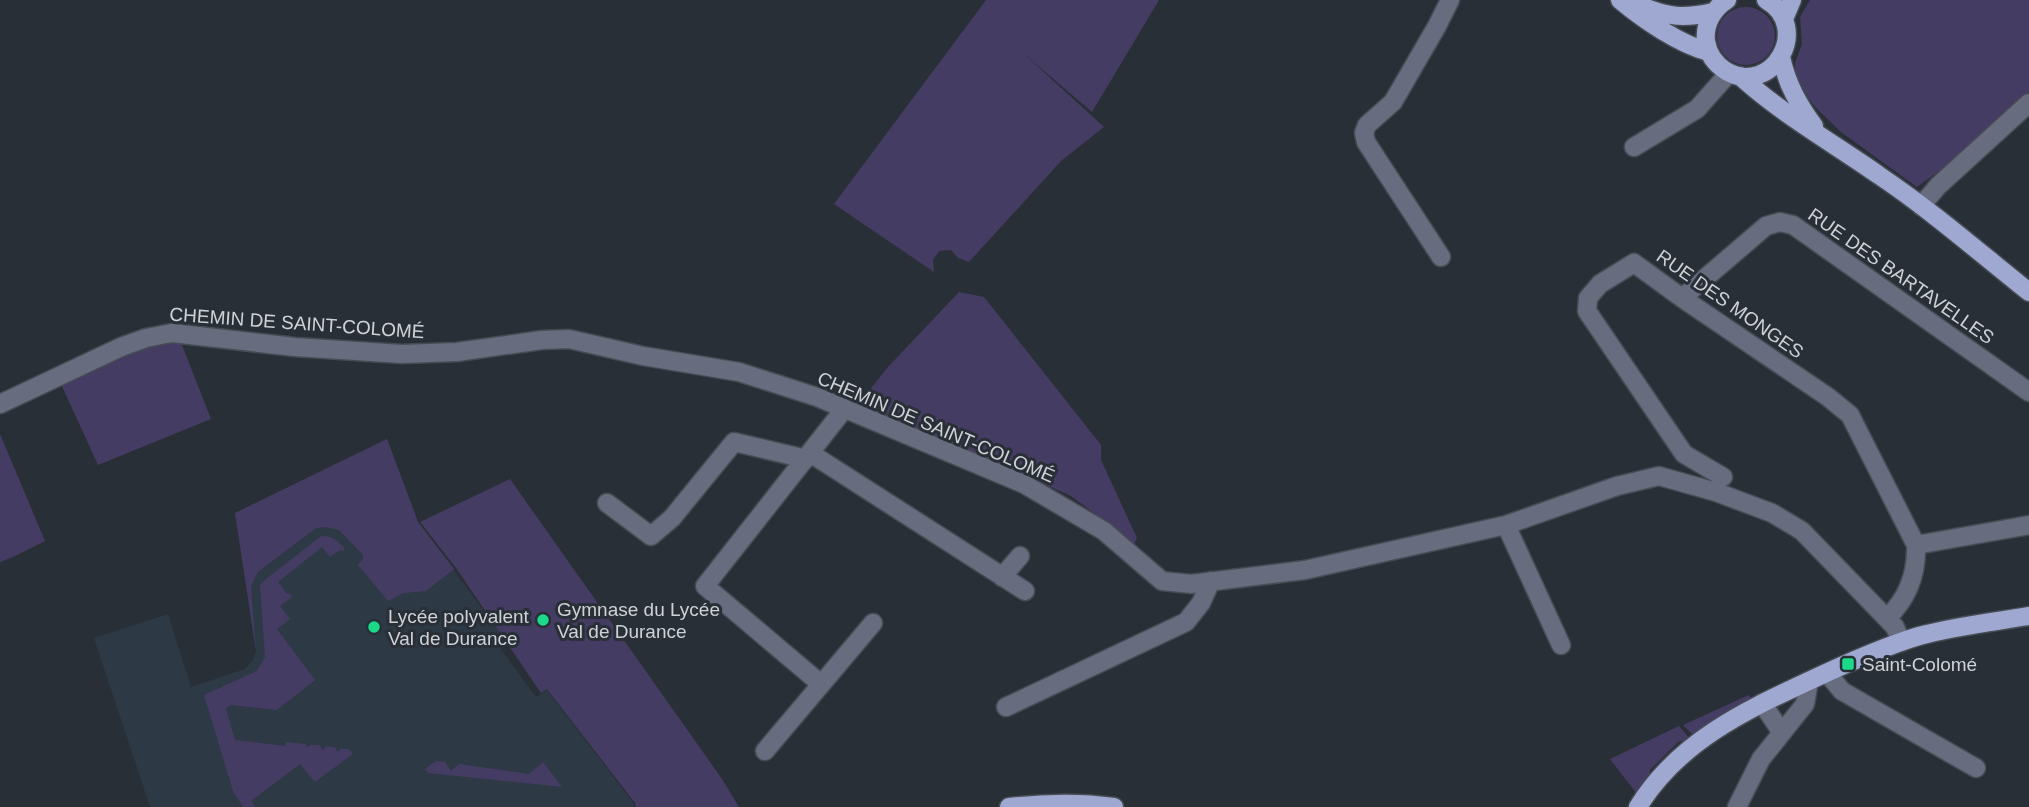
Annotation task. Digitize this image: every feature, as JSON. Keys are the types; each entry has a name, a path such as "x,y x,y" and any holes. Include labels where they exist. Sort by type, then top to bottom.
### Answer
{"main road":[{"path":"1620,0 1639,15 1696,49 1709,52"},
{"path":"1627,0 1656,12 1678,17 1720,6"},
{"path":"1735,74 1752,76 1763,73 1781,57 1787,39 1784,19 1766,0"},
{"path":"1784,19 1792,0"},
{"path":"1720,6 1707,24 1705,38 1709,52 1721,68 1735,74 1842,152 1880,176 2029,292"},
{"path":"1781,57 1792,93 1823,138"},
{"path":"1638,807 1660,777 1685,752 1719,727 1762,703 1901,642 2029,616"},
{"path":"1009,807 1064,803 1114,807"}],"street":[{"path":"1441,257 1366,142 1364,133 1367,124 1393,102 1450,0"},
{"path":"1634,147 1697,109 1735,74"},
{"path":"1921,206 1938,186 2029,103"},
{"name":"RUE DES BARTAVELLES","path":"1682,298 1766,226 1780,222 1793,225 2029,391"},
{"name":"RUE DES MONGES","path":"1723,477 1684,454 1587,311 1588,298 1600,284 1634,262 1850,415 1916,545"},
{"name":"CHEMIN DE SAINT-COLOMÉ","path":"0,404 121,347 172,333 402,354 457,352 542,340 569,339 643,356 739,372 845,408 1024,484 1104,530 1162,582 1191,584 1305,570 1506,525 1617,486 1659,477 1716,492 1772,513 1802,531 1888,618 1901,642"},
{"path":"821,684 705,586 845,408"},
{"path":"607,503 651,536 672,518 734,442 808,456 1025,591"},
{"path":"1506,525 1561,645"},
{"path":"1888,618 1900,605 1911,581 1916,565 1916,545 2029,525"},
{"path":"1002,577 1020,556"},
{"path":"1006,707 1186,622 1201,603 1211,581"},
{"path":"765,751 873,623"},
{"path":"1827,673 1842,691 1976,768"},
{"path":"1737,807 1761,759 1805,704 1809,681"},
{"path":"1762,703 1782,733"}],"shaded area":[{"path":"986,0 1159,0 1092,112 1023,53 1104,127 1061,161 969,262 958,258 951,250 939,251 933,260 934,272 834,204"},
{"path":"1810,0 2029,0 2029,92 1942,169 1917,187 1841,132 1817,109 1796,83 1795,63 1802,44 1800,17"},
{"path":"1740,7 1752,7 1767,15 1775,30 1775,42 1767,57 1752,65 1740,65 1725,57 1717,42 1717,30 1725,15"},
{"path":"959,292 984,297 1101,445 1101,460 1137,538 1133,546 1118,531 1071,496 884,413 868,397 872,387 888,367"},
{"path":"180,340 211,419 98,465 61,384 149,344"},
{"path":"0,434 45,541 0,562"},
{"name":"Lycée polyvalent Val de Durance","path":"387,439 418,522 507,642 500,648 536,697 547,690 635,805 150,807 94,638 168,614 191,687 245,669 253,660 256,651 235,513"},
{"path":"387,439 418,522 454,569 426,591 403,593 388,601 358,565 363,555 339,530 316,528 258,572 251,586 256,651 235,513"},
{"path":"510,479 739,807 636,807 547,689 541,693 456,568 420,522"},
{"path":"321,536 334,539 345,549 330,557 322,547 278,582 292,597 280,606 290,619 277,629 315,680 277,710 231,705 226,708 235,740 285,746 286,742 305,744 307,747 320,745 322,750 327,746 336,748 337,752 349,749 353,754 315,782 300,764 251,801 255,807 243,807 233,791 204,695 257,671 265,657 260,585"},
{"path":"1749,695 1751,700 1723,714 1693,735 1683,725"},
{"path":"1679,726 1690,739 1678,742 1650,770 1649,780 1637,794 1610,759"},
{"path":"436,761 445,762 451,771 459,764 529,774 543,762 562,787 428,773 425,769"}],"place":[{"name":"Gymnase du Lycée Val de Durance","path":"543,620"},
{"name":"Lycée polyvalent Val de Durance","path":"374,627"},
{"name":"Saint-Colomé","path":"1848,664"}]}
